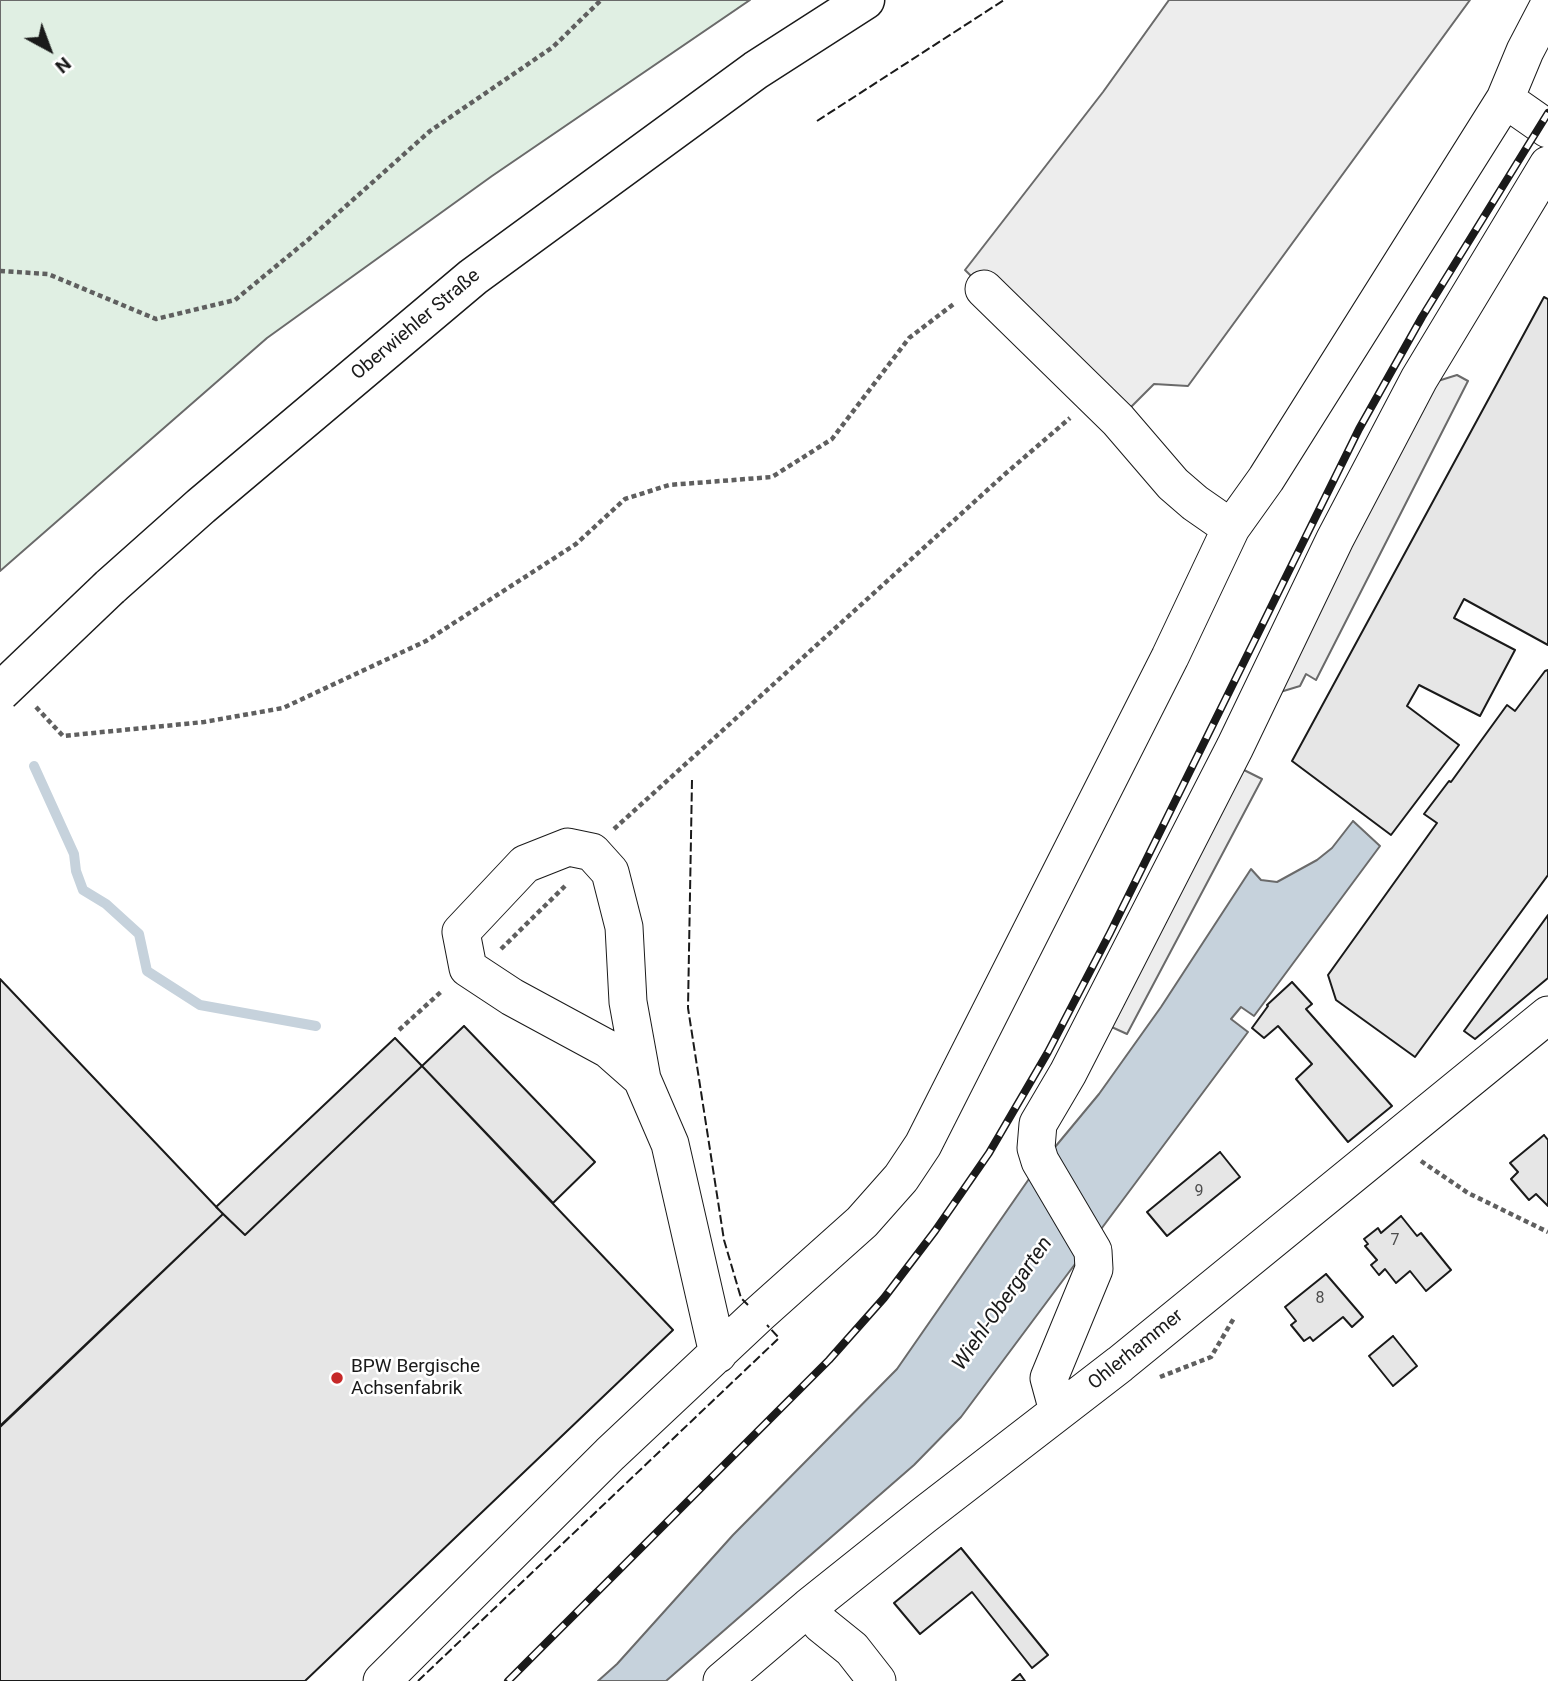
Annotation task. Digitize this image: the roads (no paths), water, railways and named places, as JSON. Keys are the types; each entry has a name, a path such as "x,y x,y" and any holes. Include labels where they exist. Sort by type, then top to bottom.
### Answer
{"main road":[{"name":"Oberwiehler Straße","path":"17,698 110,587 201,506 473,277 757,70 865,0"}],"street":[{"path":"382,1681 610,1454 881,1202 923,1145 1170,657 1231,528 1266,479 1505,99 1525,51 1548,7"},
{"path":"1505,99 1548,129"},
{"path":"1058,1411 1049,1378 1094,1269 1093,1251 1040,1161 1036,1148 1038,1124 1074,1060 1228,759 1335,539 1419,379 1548,165"},
{"path":"984,289 1095,397 1173,484 1231,528"},
{"path":"642,1079 608,1049 512,997 468,968 461,932 526,864 568,847 592,852 610,872 624,927 628,1002 642,1079 670,1144 718,1354"},
{"name":"Ohlerhammer","path":"722,1681 809,1607 1119,1364 1548,1015"},
{"path":"809,1607 821,1624 852,1649 877,1681"}],"water":[{"name":"Wiehl-Obergarten","path":"1353,821 1380,846 1254,1016 1241,1007 1231,1019 1248,1032 961,1417 914,1465 666,1681 598,1681 617,1664 733,1535 897,1369 1031,1176 1099,1094 1161,1007 1251,869 1261,880 1277,882 1317,860 1332,848"}],"waterway":[{"path":"34,766 74,854 76,871 83,890 106,904 139,934 147,971 200,1005 316,1026"}],"railway":[{"path":"508,1681 829,1360 884,1298 989,1153 1048,1052 1110,933 1359,429 1422,317 1548,113"}],"place":[{"name":"BPW Bergische Achsenfabrik","path":"337,1378"}]}
